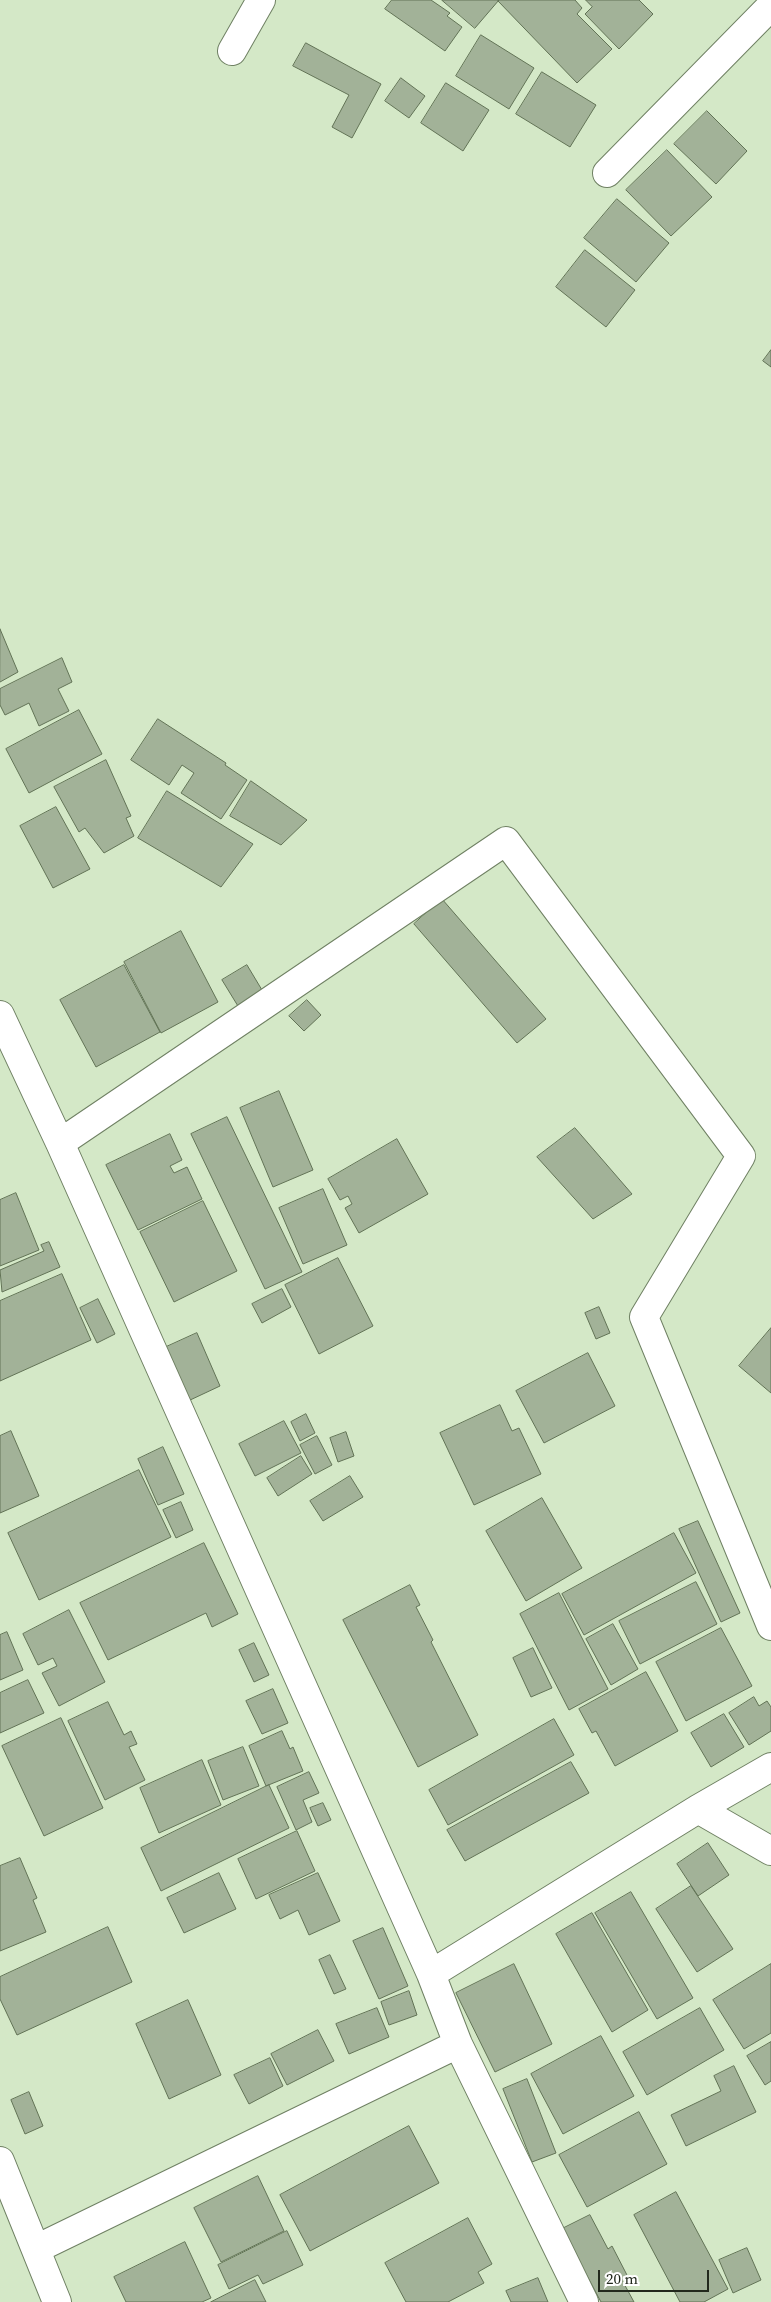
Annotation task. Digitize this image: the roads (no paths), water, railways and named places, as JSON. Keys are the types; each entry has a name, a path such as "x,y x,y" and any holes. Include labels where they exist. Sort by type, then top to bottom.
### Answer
{"street":[{"path":"232,50 261,0"},
{"path":"606,173 771,6"},
{"path":"60,1144 506,841 741,1156 644,1317 771,1626"},
{"path":"0,1015 60,1144 431,1974 458,2044 584,2302"},
{"path":"431,1974 698,1809 771,1767"},
{"path":"698,1809 771,1852"},
{"path":"36,2249 458,2044"},
{"path":"0,2161 57,2302"}]}
